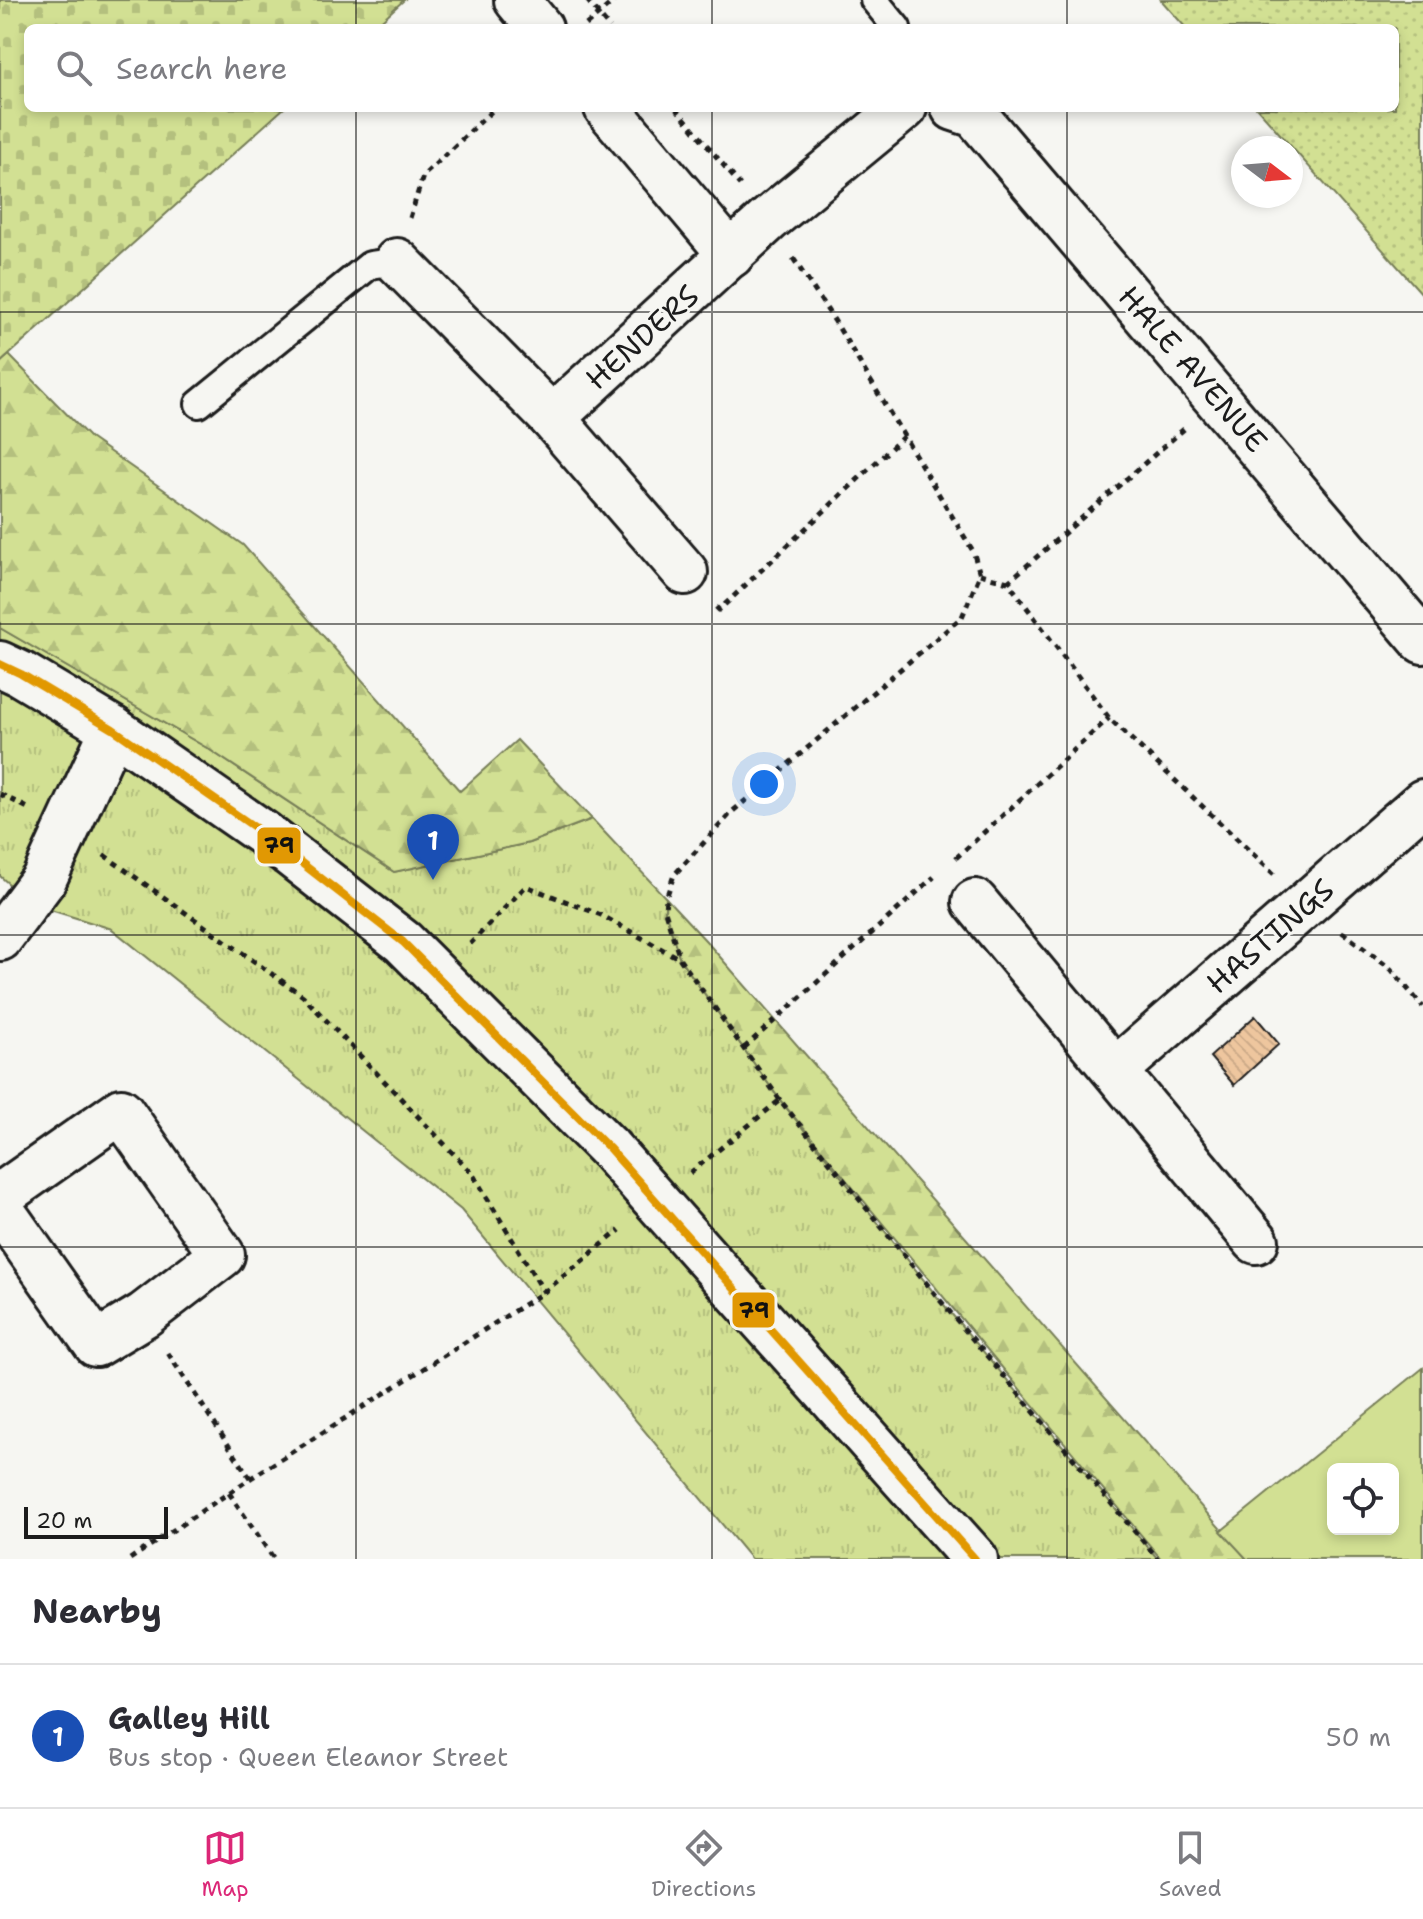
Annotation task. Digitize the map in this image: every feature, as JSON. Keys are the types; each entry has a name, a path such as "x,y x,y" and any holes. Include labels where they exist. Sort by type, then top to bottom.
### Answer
{"street":[{"path":"517,0 537,24"},
{"path":"610,112 731,255 768,220 899,112"},
{"name":"HALE AVENUE","path":"966,112 975,115 1423,641"},
{"name":"HENDERS","path":"552,418 731,255"},
{"path":"397,261 552,418 685,572"},
{"path":"0,664 113,729 263,833 403,942 609,1148 975,1559"},
{"path":"0,938 44,879 113,729"},
{"name":"HASTINGS","path":"1116,1070 1423,802"},
{"path":"975,902 1256,1241"},
{"path":"0,1196 121,1111 222,1255 144,1315 96,1344 0,1208"}],"lane":[{"path":"874,0 894,24"},
{"path":"199,404 370,265 397,261"}],"path":[{"path":"587,0 607,24"},
{"path":"587,24 615,0"},
{"path":"397,261 423,176 491,112"},
{"path":"679,112 768,220 973,551 980,574 962,617 733,811 674,875 665,911 680,959 780,1100 939,1299 1158,1559"},
{"path":"1008,582 1219,399"},
{"path":"685,572 719,610 904,436"},
{"path":"980,574 1008,582 1109,718 1306,904 1391,969 1423,1007"},
{"path":"744,1048 1109,718"},
{"path":"0,794 67,828 303,996 472,1173 544,1292"},
{"path":"944,869 975,902"},
{"path":"438,977 526,886 601,915 680,959"},
{"path":"686,1177 780,1100"},
{"path":"130,1559 251,1478 544,1292 627,1225"},
{"path":"144,1315 251,1478"},
{"path":"229,1493 274,1559"}],"green space":[{"path":"0,0 404,0 377,24 24,24 24,112 280,112 0,363"},
{"path":"1161,0 1423,0 1423,295 1303,160 1303,136 1282,136 1261,112 1399,112 1399,24 1182,24"},
{"path":"9,355 90,438 243,545 460,791 517,740 592,819 529,843 394,872 207,748 0,628 0,363"},
{"path":"0,628 207,748 394,872 529,843 592,819 666,898 665,911 680,959 780,1100 939,1299 1158,1559 751,1559 461,1210 112,929 31,904 0,876"},
{"path":"666,898 1247,1559 1161,1559 780,1100 680,959 665,911"},
{"path":"1423,1368 1423,1559 1247,1559 1221,1531"}],"building":[{"path":"1255,1016 1279,1044 1234,1085 1210,1057"}],"transit line":[{"name":"79","path":"0,664 113,729 263,833 403,942 609,1148 975,1559"}],"place":[{"name":"Galley Hill","path":"433,880"}]}
